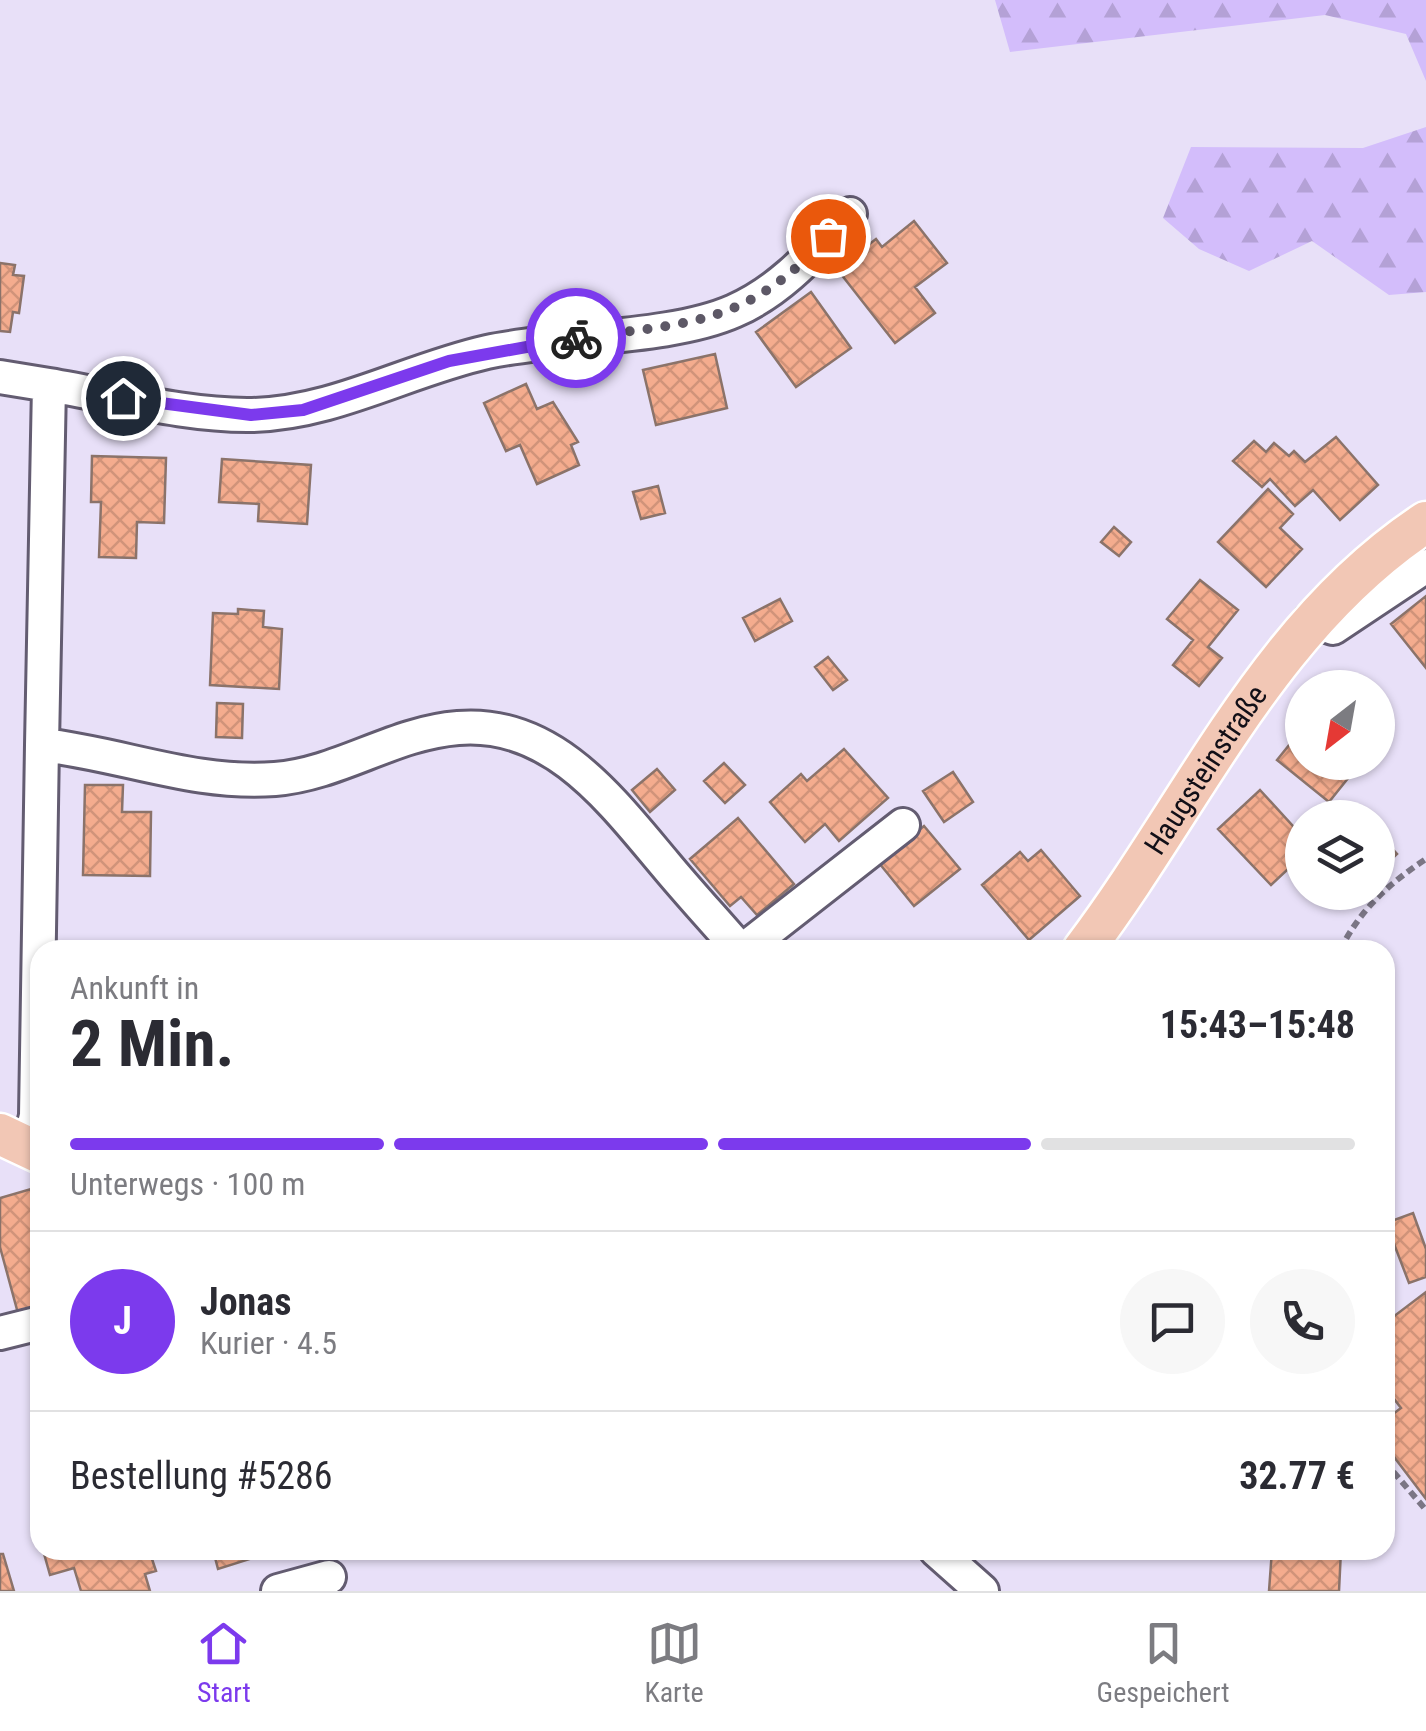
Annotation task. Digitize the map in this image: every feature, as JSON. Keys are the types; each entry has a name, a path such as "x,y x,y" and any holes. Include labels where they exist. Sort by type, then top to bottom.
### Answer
{"main road":[{"name":"Haugsteinstraße","path":"1101,940 1257,690 1310,620 1362,568 1426,522"}],"street":[{"path":"0,378 196,410 251,415 303,410 490,351 695,322 732,312 786,280 850,214"},
{"path":"39,940 49,385"},
{"path":"1310,620 1333,628 1426,566"},
{"path":"42,745 201,779 242,781 315,773 390,743 458,728 492,729 527,739 598,784 733,940"},
{"path":"755,940 902,824"},
{"path":"0,1333 30,1326"},
{"path":"947,1560 982,1591"},
{"path":"278,1591 329,1577"}],"path":[{"path":"1345,940 1356,919 1392,882 1426,859"},
{"path":"1395,1474 1426,1510"}],"green space":[{"path":"995,0 1426,0 1426,81 1406,34 1325,15 1010,52"},
{"path":"1426,127 1426,292 1389,295 1312,241 1249,271 1199,249 1163,218 1191,147 1363,148"}],"building":[{"path":"914,221 947,263 915,287 935,313 895,343 837,269 876,239 882,247"},
{"path":"0,263 15,265 13,275 24,276 19,313 13,312 10,332 0,331"},
{"path":"811,292 851,348 796,387 756,332"},
{"path":"715,354 727,408 656,425 643,370"},
{"path":"526,384 537,409 553,402 578,442 571,445 579,465 537,484 520,445 506,451 484,403"},
{"path":"1336,437 1378,485 1340,520 1313,490 1295,506 1270,479 1262,487 1233,461 1254,441 1266,452 1274,443 1289,456 1294,451 1305,462"},
{"path":"92,456 166,458 164,523 137,522 136,558 99,557 101,502 91,502"},
{"path":"222,459 311,465 307,524 258,521 259,504 219,502"},
{"path":"658,486 665,513 641,519 633,492"},
{"path":"1268,489 1293,514 1280,528 1302,549 1266,587 1218,542"},
{"path":"1114,527 1131,542 1119,556 1101,542"},
{"path":"1200,580 1238,610 1208,647 1222,658 1199,686 1173,665 1193,640 1167,619"},
{"path":"1426,596 1426,668 1391,624"},
{"path":"780,599 792,621 755,641 743,618"},
{"path":"238,609 264,611 263,627 282,629 279,689 210,685 213,613 238,614"},
{"path":"828,657 847,680 833,690 815,667"},
{"path":"217,703 243,704 242,738 216,737"},
{"path":"844,749 888,798 839,841 825,824 805,842 770,802 801,774 807,781"},
{"path":"1285,750 1285,766 1277,760"},
{"path":"724,763 745,785 725,803 704,781"},
{"path":"657,769 675,790 650,812 632,790"},
{"path":"953,772 973,802 944,822 923,791"},
{"path":"1302,780 1347,780 1327,800"},
{"path":"85,785 123,785 122,812 151,812 150,876 83,875"},
{"path":"1260,790 1285,817 1285,872 1271,885 1218,829"},
{"path":"738,818 794,884 757,915 741,897 730,906 690,859"},
{"path":"924,826 960,869 914,906 879,863"},
{"path":"1041,850 1080,896 1029,940 982,885 1020,852 1028,861"},
{"path":"30,1189 30,1314 19,1317 0,1247 0,1198"},
{"path":"1413,1213 1426,1249 1426,1277 1409,1283 1395,1246 1395,1220"},
{"path":"1426,1292 1426,1499 1395,1458 1395,1412 1401,1408 1395,1400 1395,1315"},
{"path":"3,1554 14,1591 0,1591"},
{"path":"46,1560 152,1560 156,1571 145,1574 150,1591 81,1591 74,1568 50,1575"},
{"path":"216,1560 246,1560 218,1569"},
{"path":"1271,1560 1341,1560 1339,1591 1269,1591"}],"way so far":[{"path":"576,338 695,322 732,312 786,280 828,236"}],"route":[{"path":"123,398 251,415 303,410 449,361 514,346 576,338"}]}
